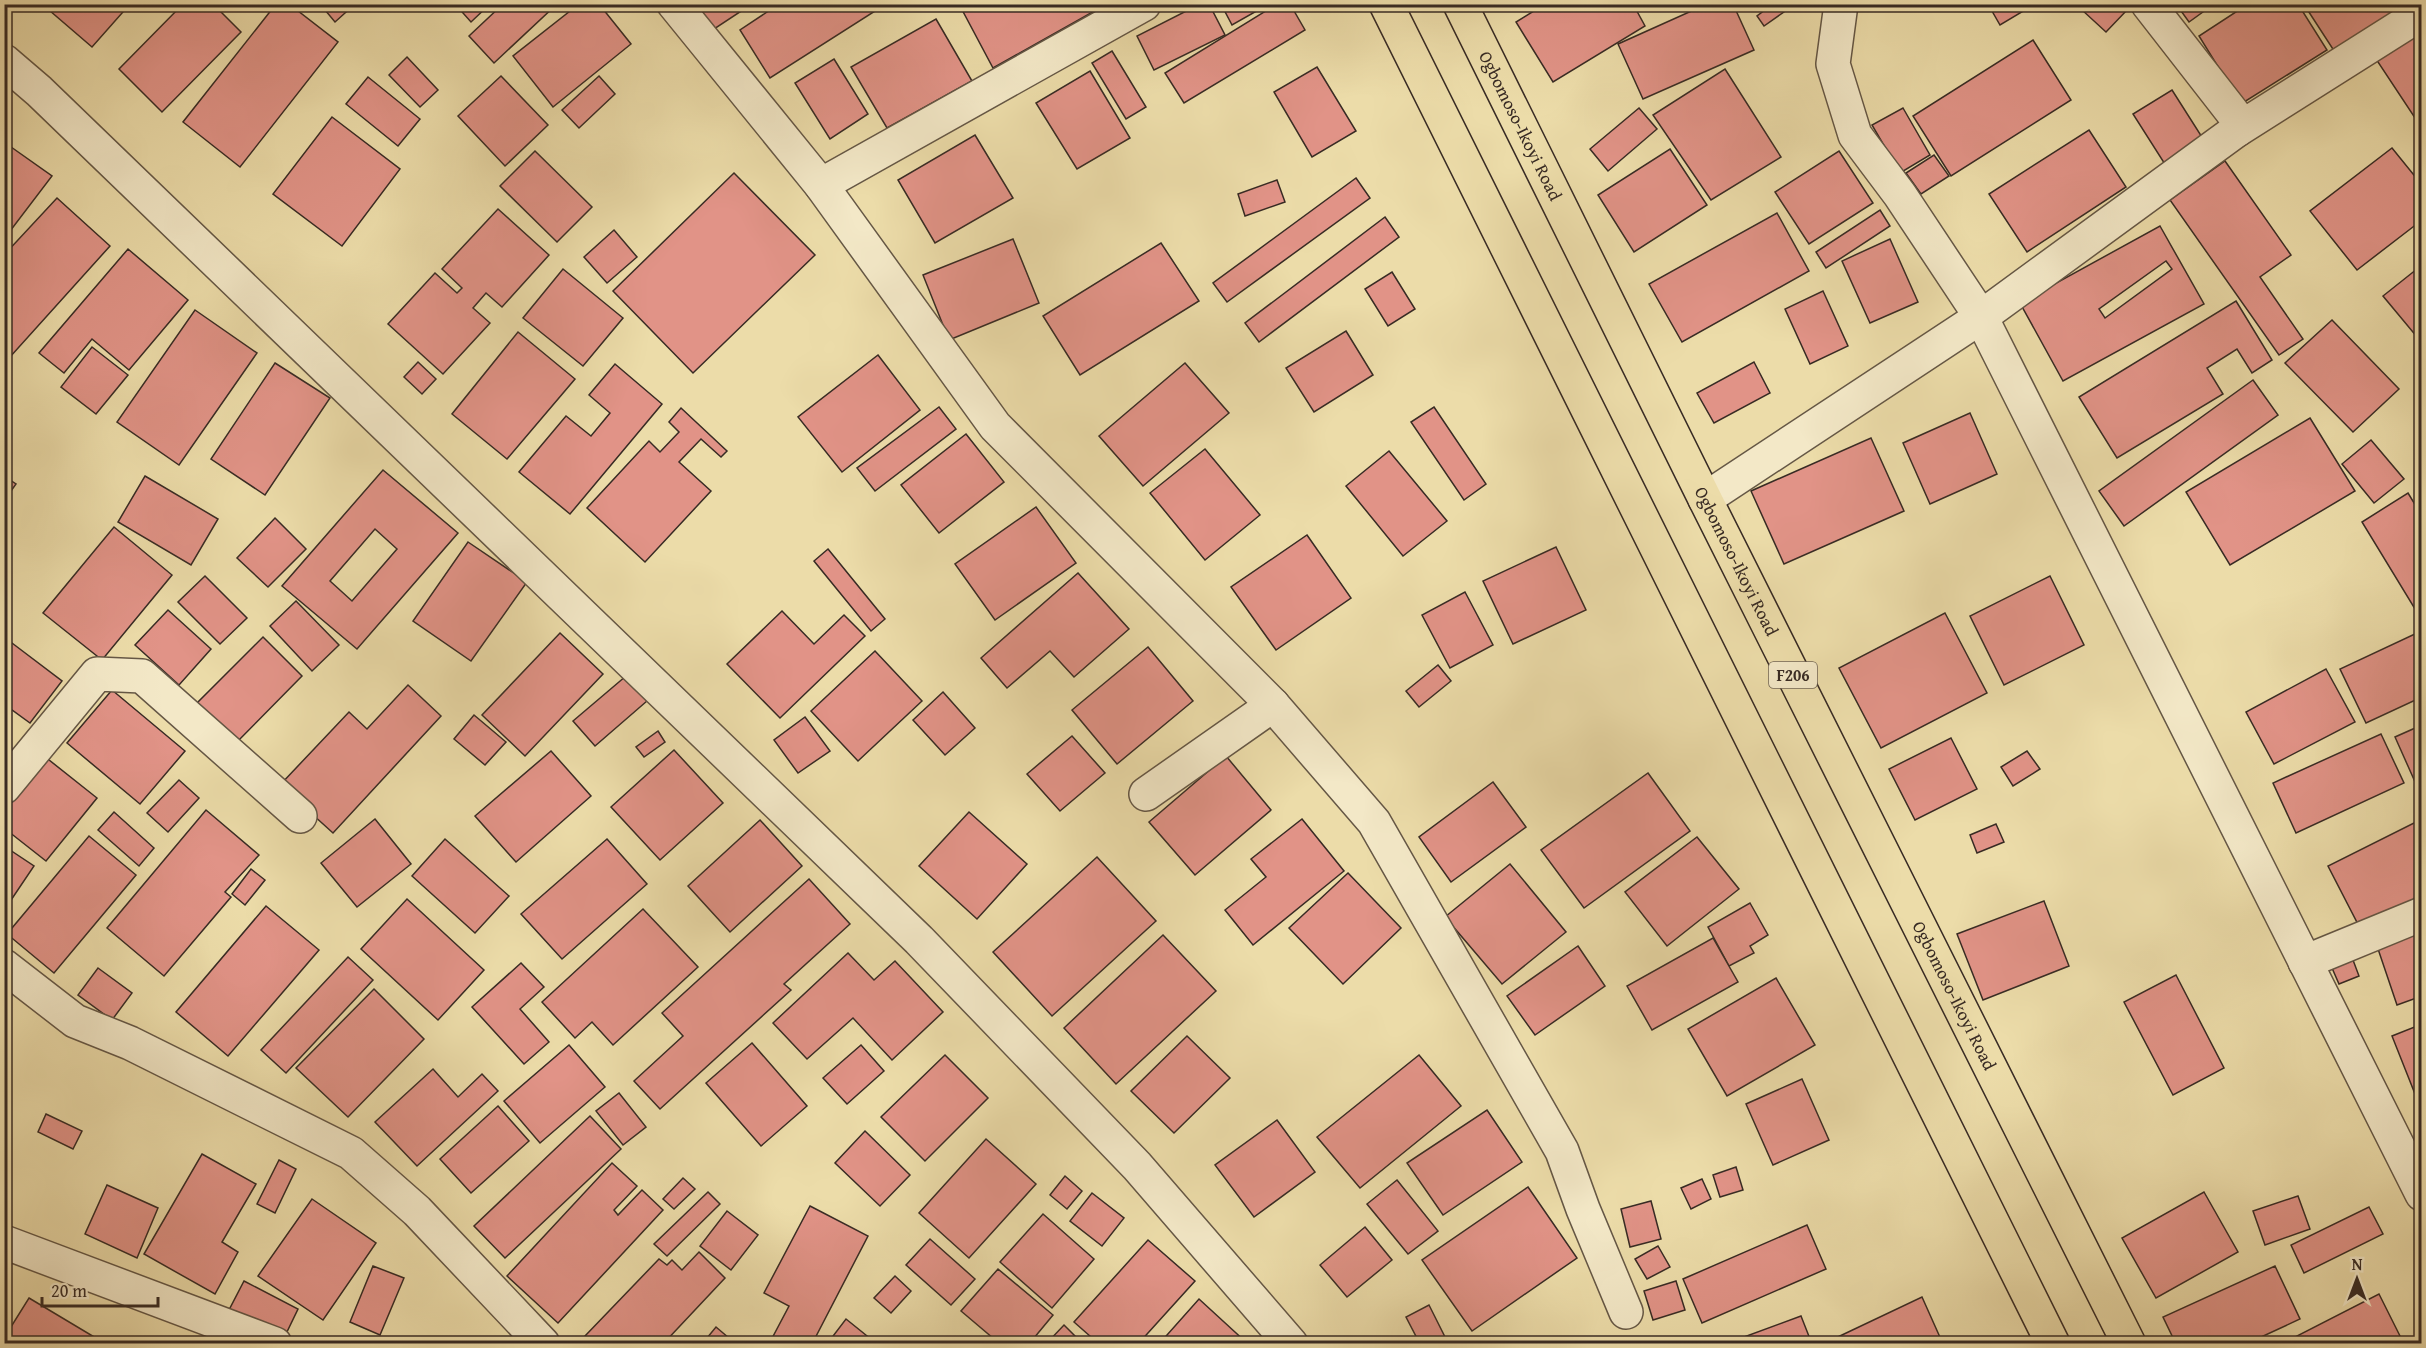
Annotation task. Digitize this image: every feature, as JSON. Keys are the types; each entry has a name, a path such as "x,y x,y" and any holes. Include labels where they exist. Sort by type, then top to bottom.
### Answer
{"main road":[{"path":"1386,4 2053,1344"},
{"name":"Ogbomoso-Ikoyi Road","path":"1460,4 1705,499 2129,1344"}],"street":[{"path":"674,4 821,185 995,426 1273,705 1380,832 1562,1151 1583,1209 1626,1312"},
{"path":"821,185 1144,4"},
{"path":"1841,4 1833,63 1855,135 1900,195 1980,317 2421,1194"},
{"path":"2148,4 2236,117 2237,130"},
{"path":"1705,499 1980,317 2237,130 2421,13"},
{"path":"4,61 39,91 919,940 1137,1167 1292,1344"},
{"path":"4,787 97,674 127,674 142,676 300,816"},
{"path":"1146,794 1273,705"},
{"path":"2305,962 2421,914"},
{"path":"4,966 75,1021 130,1043 351,1153 417,1211 543,1344"},
{"path":"4,1242 275,1344"}],"building":[{"path":"42,4 130,4 92,47"},
{"path":"183,4 213,4 241,32 162,112 119,69"},
{"path":"276,4 289,4 338,42 240,167 183,122"},
{"path":"320,4 355,4 335,22"},
{"path":"455,4 490,4 471,22"},
{"path":"503,4 557,4 494,63 469,36"},
{"path":"579,4 599,4 631,44 553,107 513,56"},
{"path":"682,4 752,4 702,37"},
{"path":"779,4 882,4 883,6 770,78 740,30"},
{"path":"959,4 1107,4 993,68"},
{"path":"1200,4 1209,4 1225,35 1154,70 1137,36"},
{"path":"1221,4 1269,4 1232,25"},
{"path":"1277,4 1290,4 1305,30 1184,103 1165,73"},
{"path":"1545,4 1633,4 1645,26 1553,82 1516,22"},
{"path":"1707,4 1733,4 1754,50 1643,99 1618,44"},
{"path":"1773,4 1789,4 1791,7 1764,26 1757,16"},
{"path":"1988,4 2035,4 2000,25"},
{"path":"2086,4 2121,4 2127,10 2106,32 2082,10"},
{"path":"2176,4 2214,4 2189,22"},
{"path":"2248,4 2298,4 2327,50 2241,104 2199,36"},
{"path":"2307,4 2403,4 2410,15 2340,60 2305,6"},
{"path":"936,19 972,81 887,128 851,67"},
{"path":"2422,29 2422,122 2419,124 2376,59"},
{"path":"2033,40 2071,100 1951,176 1913,116"},
{"path":"1112,51 1146,107 1126,119 1092,63"},
{"path":"407,57 438,90 420,107 389,75"},
{"path":"834,59 868,114 830,139 795,83"},
{"path":"1317,67 1356,131 1312,157 1274,92"},
{"path":"1725,69 1781,157 1711,200 1653,115"},
{"path":"1090,71 1130,138 1077,169 1036,103"},
{"path":"501,76 548,125 505,166 458,116"},
{"path":"599,76 615,94 579,128 562,110"},
{"path":"368,77 420,119 398,146 346,104"},
{"path":"2172,90 2207,145 2168,169 2133,114"},
{"path":"1639,108 1657,129 1608,171 1590,149"},
{"path":"1903,108 1930,155 1900,173 1872,125"},
{"path":"332,117 400,169 342,246 273,194"},
{"path":"2089,130 2126,187 2027,252 1989,194"},
{"path":"975,135 1013,198 935,243 898,180"},
{"path":"4,142 52,176 4,239"},
{"path":"2392,148 2422,185 2422,220 2357,270 2310,211"},
{"path":"1670,149 1707,205 1634,252 1598,195"},
{"path":"535,151 592,207 557,242 500,186"},
{"path":"1839,151 1873,203 1809,244 1775,192"},
{"path":"1934,155 1949,176 1921,194 1906,173"},
{"path":"2225,161 2291,255 2260,277 2303,339 2279,355 2170,200"},
{"path":"734,173 815,255 693,373 613,291"},
{"path":"1356,178 1370,198 1227,302 1213,283"},
{"path":"1277,180 1285,202 1245,216 1238,194"},
{"path":"57,198 110,246 10,357 4,352 4,255"},
{"path":"498,209 549,255 502,307 486,293 473,308 490,323 443,374 388,324 435,273 457,293 462,288 442,269"},
{"path":"1880,210 1890,226 1826,268 1816,252"},
{"path":"1777,213 1809,271 1682,342 1649,284"},
{"path":"1385,217 1399,237 1259,342 1245,323"},
{"path":"2160,226 2204,304 2063,381 2020,303","holes":["2166,261 2172,269 2105,318 2099,309"]},
{"path":"614,230 637,257 607,283 584,257"},
{"path":"1013,239 1039,303 949,340 923,275"},
{"path":"1890,239 1918,302 1870,323 1842,261"},
{"path":"1161,243 1199,301 1080,375 1043,316"},
{"path":"128,249 188,300 129,370 92,339 64,373 39,353"},
{"path":"2422,265 2422,343 2383,296"},
{"path":"563,269 623,318 583,366 523,318"},
{"path":"1392,272 1415,309 1388,326 1365,289"},
{"path":"1823,291 1848,346 1810,364 1785,309"},
{"path":"2236,301 2272,360 2252,373 2237,349 2207,368 2223,394 2117,458 2079,397"},
{"path":"195,310 257,353 179,465 117,422"},
{"path":"2332,320 2399,389 2353,432 2285,363"},
{"path":"1346,331 1373,375 1314,412 1286,368"},
{"path":"518,332 575,379 507,459 452,414"},
{"path":"92,347 128,375 96,414 61,387"},
{"path":"878,355 920,410 842,472 798,417"},
{"path":"418,362 436,379 422,394 404,377"},
{"path":"1754,362 1770,393 1714,423 1697,393"},
{"path":"275,363 330,398 265,495 211,459"},
{"path":"1185,363 1229,413 1143,486 1099,436"},
{"path":"615,364 662,404 570,514 519,472 566,416 591,436 610,413 589,395"},
{"path":"2253,380 2278,415 2124,526 2099,491"},
{"path":"939,407 956,429 875,491 857,468"},
{"path":"1434,407 1486,484 1464,500 1411,422"},
{"path":"681,408 727,451 721,457 701,439 679,462 711,491 645,562 587,508 649,441 660,452 679,432 669,422"},
{"path":"1970,413 1997,474 1930,504 1903,443"},
{"path":"2310,418 2355,491 2230,565 2186,492"},
{"path":"966,434 1004,482 939,533 901,485"},
{"path":"1871,438 1904,511 1784,564 1751,491"},
{"path":"2371,440 2404,479 2374,503 2342,464"},
{"path":"1205,449 1260,515 1205,560 1150,493"},
{"path":"1389,451 1447,521 1403,556 1346,486"},
{"path":"383,470 458,533 357,649 282,586","holes":["375,529 397,549 352,601 330,581"]},
{"path":"4,476 16,484 4,501"},
{"path":"145,476 218,519 191,565 118,522"},
{"path":"2408,493 2422,516 2422,605 2415,609 2362,522"},
{"path":"1036,507 1076,563 995,620 955,564"},
{"path":"275,518 306,549 268,587 237,558"},
{"path":"114,527 172,575 102,660 43,613"},
{"path":"1307,535 1351,598 1276,650 1231,587"},
{"path":"468,542 527,582 471,661 413,621"},
{"path":"1556,547 1586,610 1513,644 1483,581"},
{"path":"828,549 885,619 871,631 814,561"},
{"path":"1078,573 1129,629 1074,677 1050,651 1007,688 981,658"},
{"path":"205,576 247,618 220,644 178,602"},
{"path":"2050,576 2084,645 2004,685 1970,616"},
{"path":"1465,592 1493,645 1450,668 1422,615"},
{"path":"296,601 339,645 312,671 270,626"},
{"path":"168,610 211,649 179,685 135,645"},
{"path":"782,611 814,644 844,615 865,636 780,718 727,664"},
{"path":"1945,613 1987,693 1881,748 1839,668"},
{"path":"560,633 603,674 525,756 482,715"},
{"path":"2417,633 2422,642 2422,697 2366,723 2340,669"},
{"path":"263,637 302,676 237,742 197,703"},
{"path":"8,640 62,681 30,723 4,704 4,645"},
{"path":"1148,647 1193,701 1117,764 1072,710"},
{"path":"875,651 922,701 858,761 811,711"},
{"path":"1438,665 1451,681 1419,707 1406,691"},
{"path":"2326,669 2355,722 2274,764 2246,712"},
{"path":"626,676 647,701 595,746 573,721"},
{"path":"408,685 441,716 333,833 280,785 349,712 367,729"},
{"path":"112,690 185,751 140,804 67,743"},
{"path":"943,692 975,728 945,755 913,720"},
{"path":"474,715 506,742 485,765 454,739"},
{"path":"805,717 830,751 798,773 774,740"},
{"path":"2422,725 2422,792 2420,793 2395,737"},
{"path":"658,731 665,742 644,757 636,747"},
{"path":"2381,734 2404,783 2296,833 2273,783"},
{"path":"1072,736 1105,773 1060,811 1027,774"},
{"path":"1951,738 1977,789 1915,820 1889,769"},
{"path":"674,750 723,803 660,860 611,807"},
{"path":"551,751 591,796 516,862 475,816"},
{"path":"2027,751 2040,769 2013,786 2001,767"},
{"path":"39,752 97,798 46,861 4,828 4,795"},
{"path":"1226,756 1271,810 1195,875 1149,822"},
{"path":"1648,773 1690,831 1584,908 1541,850"},
{"path":"179,780 199,798 168,832 147,813"},
{"path":"1493,782 1526,827 1451,882 1419,837"},
{"path":"206,810 259,855 225,892 231,897 164,976 107,928"},
{"path":"114,812 154,848 139,866 98,830"},
{"path":"969,812 1027,864 977,919 919,866"},
{"path":"375,819 411,864 357,907 321,863"},
{"path":"1302,819 1344,871 1253,945 1225,910 1266,877 1251,859"},
{"path":"2422,819 2422,903 2362,932 2328,866"},
{"path":"760,820 802,866 730,932 688,886"},
{"path":"1996,824 2004,842 1977,853 1970,835"},
{"path":"89,836 136,875 54,973 7,934"},
{"path":"1697,837 1739,889 1667,946 1625,892"},
{"path":"445,839 509,896 475,933 412,876"},
{"path":"607,839 647,884 562,959 521,914"},
{"path":"4,846 34,866 5,909 4,908"},
{"path":"1097,857 1156,921 1052,1016 993,952"},
{"path":"1510,864 1566,932 1502,984 1445,917"},
{"path":"251,869 265,880 245,905 232,894"},
{"path":"1348,873 1401,928 1343,984 1289,928"},
{"path":"809,879 850,924 784,984 791,990 660,1109 634,1081 683,1036 662,1013"},
{"path":"407,899 484,970 438,1020 361,949"},
{"path":"2044,901 2069,966 1983,1000 1957,934"},
{"path":"1750,903 1768,935 1750,946 1754,953 1729,966 1708,927"},
{"path":"266,906 319,950 228,1056 176,1012"},
{"path":"643,909 698,967 613,1045 592,1022 575,1038 542,1002"},
{"path":"2422,927 2422,996 2397,1005 2376,943"},
{"path":"1163,935 1216,991 1116,1084 1064,1028"},
{"path":"1713,938 1738,982 1652,1030 1627,986"},
{"path":"1578,946 1605,986 1535,1035 1507,996"},
{"path":"848,953 874,980 895,961 943,1012 892,1060 853,1018 807,1059 773,1023"},
{"path":"348,957 373,980 286,1073 261,1050"},
{"path":"2353,960 2359,976 2339,984 2332,968"},
{"path":"521,963 544,987 520,1009 549,1042 524,1064 472,1007"},
{"path":"98,968 132,993 112,1020 78,995"},
{"path":"2176,975 2224,1068 2173,1095 2124,1002"},
{"path":"1776,978 1815,1045 1727,1096 1688,1029"},
{"path":"374,989 424,1039 348,1117 296,1068"},
{"path":"2422,1024 2422,1103 2419,1104 2392,1036"},
{"path":"1187,1036 1230,1078 1174,1133 1131,1091"},
{"path":"752,1043 807,1106 761,1146 706,1083"},
{"path":"569,1045 605,1087 540,1143 504,1101"},
{"path":"861,1045 884,1071 847,1104 823,1078"},
{"path":"945,1055 988,1098 925,1161 881,1117"},
{"path":"1419,1055 1461,1106 1360,1188 1317,1137"},
{"path":"433,1069 458,1097 482,1074 498,1091 417,1166 375,1122"},
{"path":"1802,1079 1829,1140 1773,1165 1746,1104"},
{"path":"619,1093 646,1127 623,1145 596,1111"},
{"path":"498,1106 529,1141 471,1193 440,1159"},
{"path":"1487,1110 1522,1162 1443,1215 1407,1163"},
{"path":"46,1114 82,1131 73,1149 38,1132"},
{"path":"590,1116 621,1149 505,1258 474,1226"},
{"path":"1277,1120 1315,1172 1254,1217 1215,1165"},
{"path":"865,1131 910,1175 880,1206 835,1163"},
{"path":"986,1139 1036,1184 969,1258 919,1213"},
{"path":"202,1154 256,1184 222,1242 238,1252 215,1294 144,1254"},
{"path":"279,1160 296,1169 275,1213 257,1204"},
{"path":"612,1163 637,1186 614,1210 618,1215 642,1190 663,1210 558,1323 507,1276"},
{"path":"1736,1167 1743,1190 1720,1197 1713,1175"},
{"path":"1065,1176 1082,1191 1067,1209 1050,1195"},
{"path":"683,1178 695,1189 674,1209 663,1199"},
{"path":"1702,1179 1711,1199 1691,1209 1681,1188"},
{"path":"1397,1180 1438,1231 1408,1254 1367,1204"},
{"path":"107,1185 158,1208 137,1258 85,1234"},
{"path":"1528,1187 1577,1258 1472,1331 1422,1260"},
{"path":"708,1192 720,1204 667,1256 654,1244"},
{"path":"2204,1192 2238,1252 2156,1298 2122,1238"},
{"path":"1092,1193 1124,1218 1102,1246 1070,1221"},
{"path":"2298,1196 2310,1229 2265,1245 2253,1211"},
{"path":"312,1199 376,1243 323,1320 258,1276"},
{"path":"1651,1201 1661,1239 1630,1247 1621,1209"},
{"path":"810,1206 868,1236 812,1344 769,1344 789,1306 764,1293"},
{"path":"2369,1207 2383,1234 2304,1273 2291,1245"},
{"path":"727,1211 758,1235 731,1270 700,1246"},
{"path":"1043,1214 1094,1259 1052,1308 1000,1262"},
{"path":"1807,1225 1826,1269 1702,1323 1683,1279"},
{"path":"1365,1227 1392,1260 1347,1297 1320,1265"},
{"path":"930,1239 975,1279 951,1305 906,1265"},
{"path":"1148,1240 1195,1281 1138,1344 1099,1344 1074,1322"},
{"path":"1658,1246 1670,1267 1647,1279 1635,1259"},
{"path":"699,1252 725,1278 663,1344 593,1344 585,1336 659,1259 667,1265 672,1260 682,1270"},
{"path":"373,1266 404,1278 380,1335 350,1322"},
{"path":"2275,1266 2300,1319 2246,1344 2176,1344 2163,1317"},
{"path":"998,1269 1053,1315 1029,1344 1000,1344 961,1311"},
{"path":"895,1276 911,1291 891,1313 874,1298"},
{"path":"244,1281 298,1309 284,1338 229,1310"},
{"path":"1676,1281 1685,1310 1653,1320 1644,1291"},
{"path":"2379,1294 2404,1344 2293,1344 2291,1339"},
{"path":"1922,1297 1943,1344 1823,1344"},
{"path":"29,1298 106,1344 4,1344 4,1338"},
{"path":"1199,1299 1248,1344 1159,1344"},
{"path":"1429,1305 1445,1337 1433,1344 1420,1344 1406,1317"},
{"path":"1801,1316 1812,1344 1725,1344"},
{"path":"846,1319 877,1344 827,1344"},
{"path":"1064,1325 1083,1344 1046,1344"},
{"path":"716,1327 736,1344 702,1344"}]}
